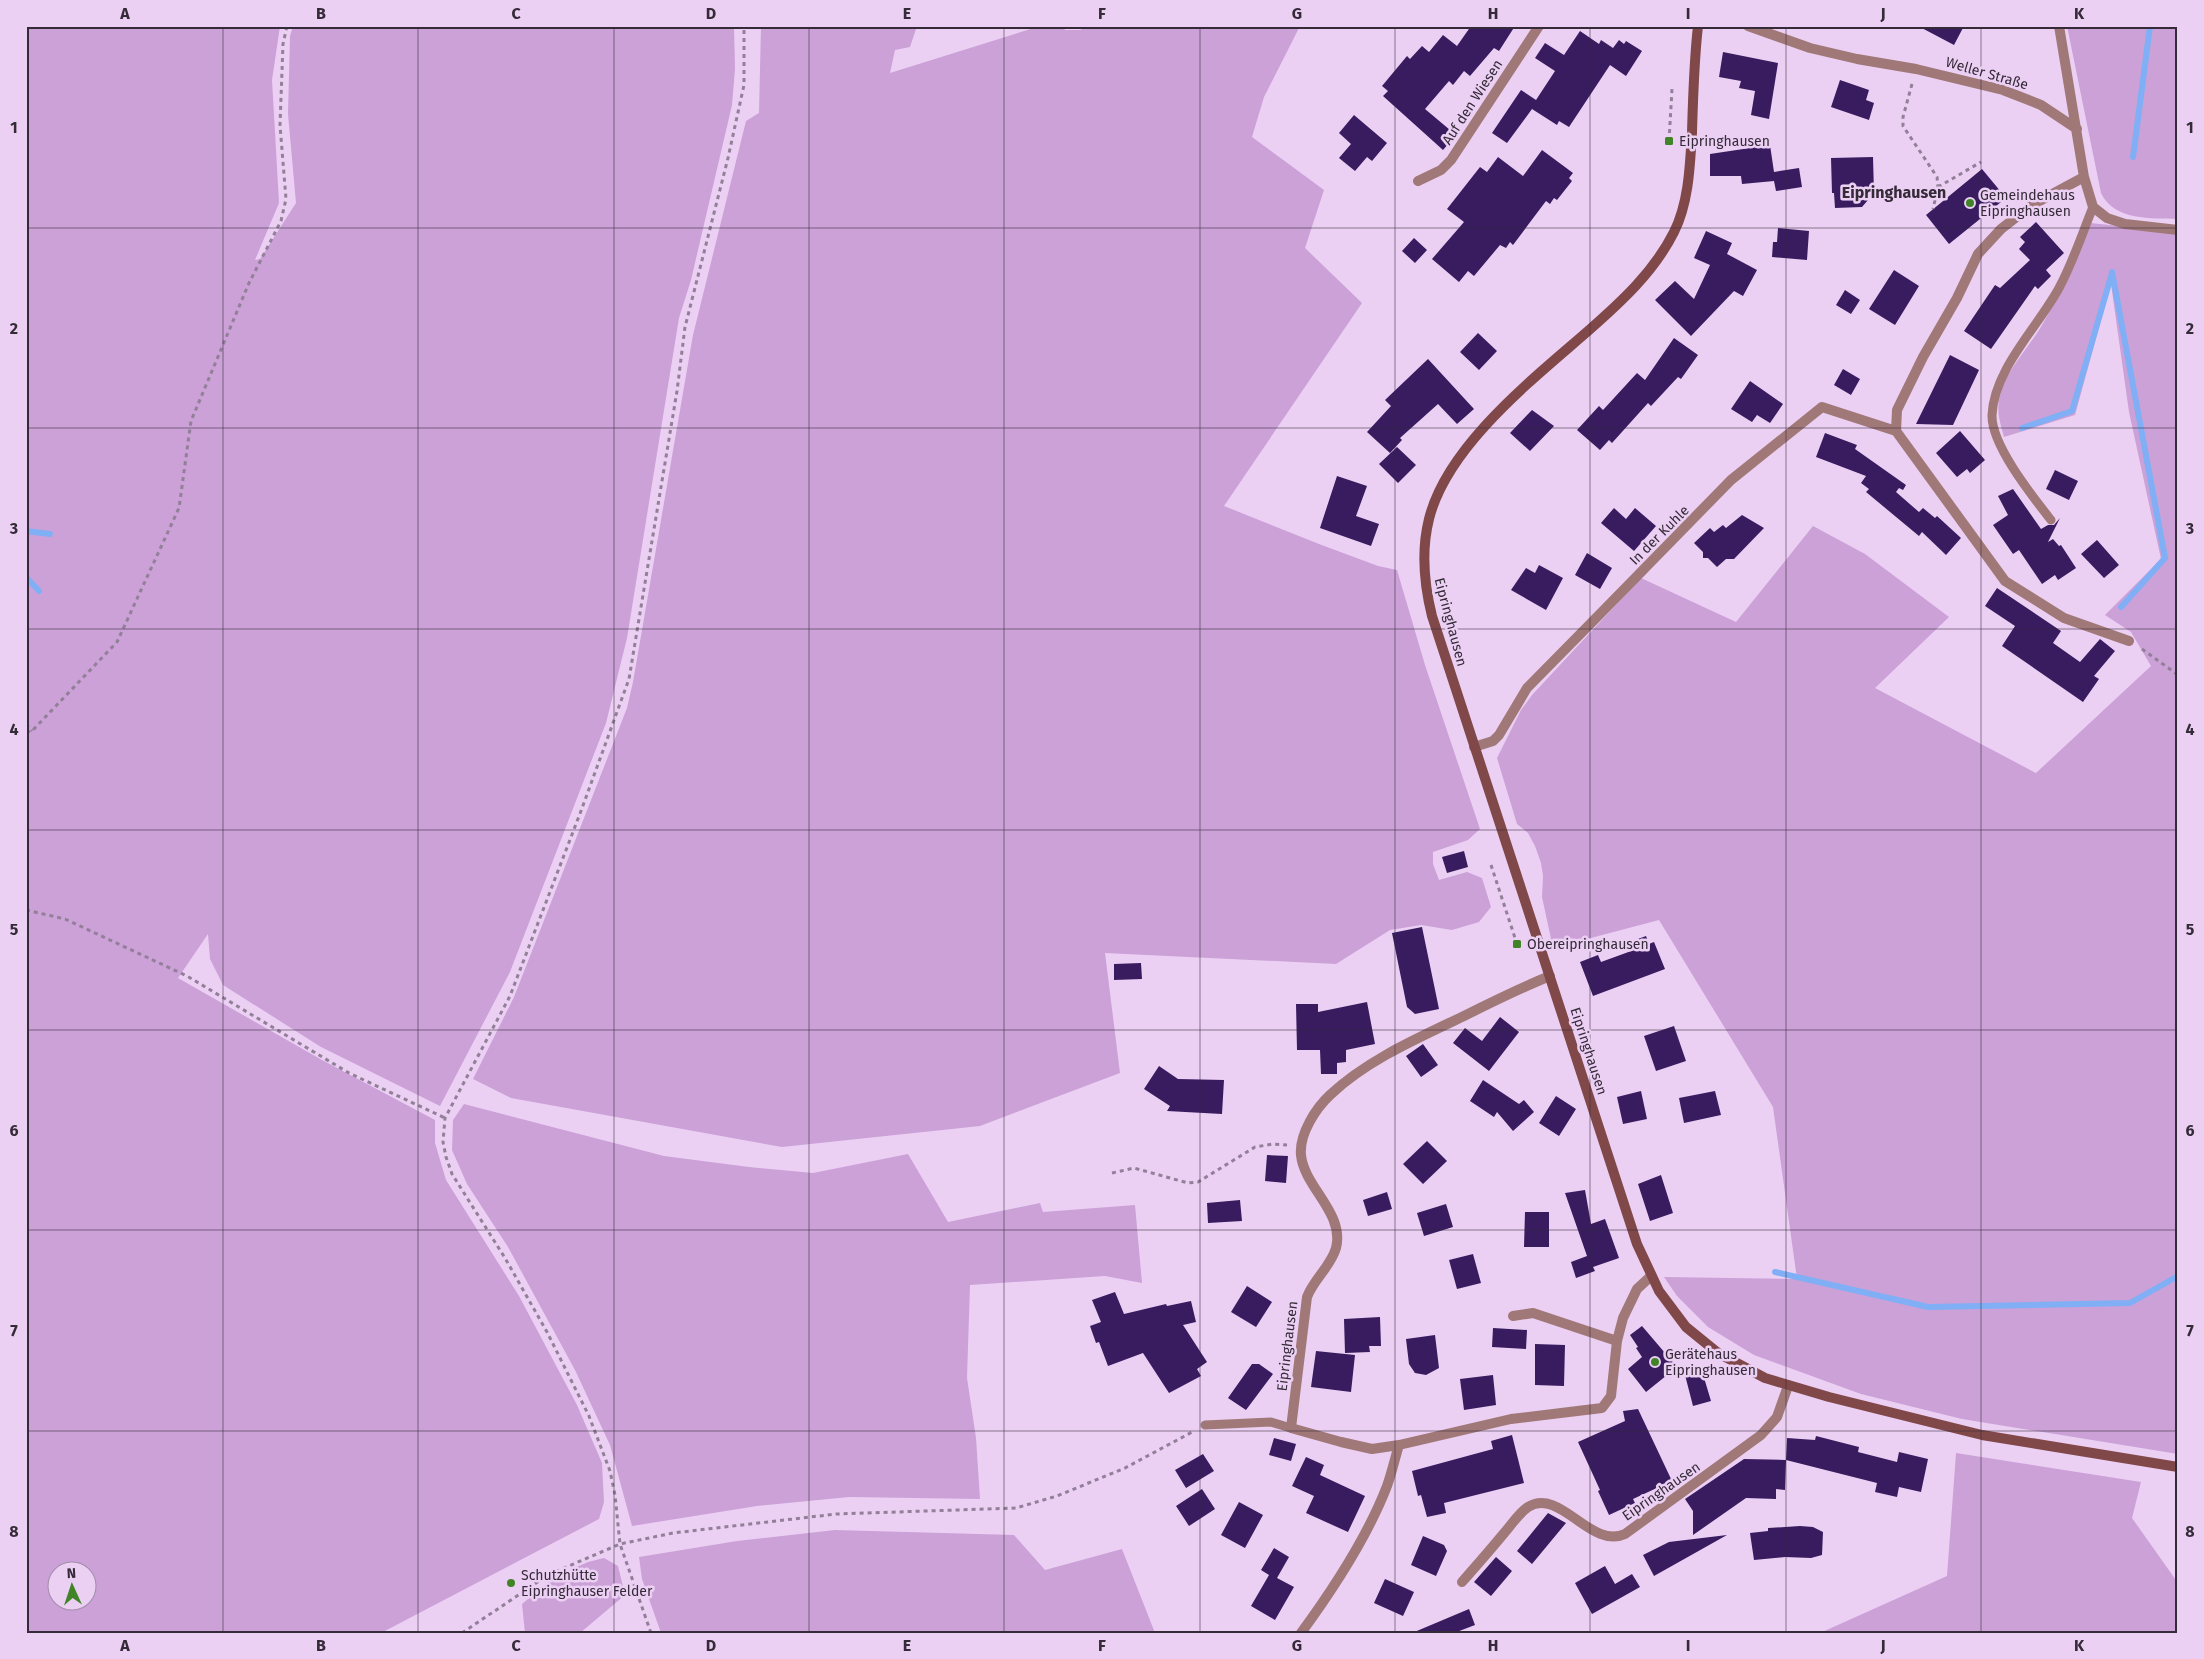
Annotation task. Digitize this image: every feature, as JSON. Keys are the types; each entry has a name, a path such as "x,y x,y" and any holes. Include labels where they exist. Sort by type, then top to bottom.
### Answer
{"main road":[{"name":"Eipringhausen","path":"1698,26 1689,171 1685,200 1674,232 1643,279 1513,399 1468,447 1444,481 1429,518 1424,558 1429,603 1474,747 1637,1244 1650,1277 1671,1310 1686,1327 1706,1344 1750,1372 1788,1386 1957,1429 2178,1467"}],"street":[{"name":"Auf den Wiesen","path":"1418,181 1441,170 1451,160 1538,26"},
{"name":"Weller Straße","path":"1748,26 1819,50 1857,59 1916,69 2011,93 2041,105 2077,130"},
{"path":"2058,26 2084,177 2093,207 2107,218 2125,224 2178,230"},
{"path":"2084,177 2032,205 2001,229 1978,254 1957,298 1923,357 1897,410 1896,431 2005,581 2064,618 2129,641"},
{"name":"In der Kuhle","path":"1474,747 1493,741 1499,735 1527,688 1731,480 1822,407 1896,431"},
{"name":"Eipringhausen","path":"1291,1428 1307,1297 1335,1251 1338,1239 1334,1222 1304,1167 1300,1153 1309,1124 1321,1104 1352,1077 1426,1034 1550,976"},
{"path":"1291,1428 1372,1449 1399,1445 1511,1419 1602,1408 1611,1396 1617,1341 1628,1304 1637,1289 1650,1277"},
{"path":"1513,1316 1533,1314 1617,1341"},
{"name":"Eipringhausen","path":"1462,1582 1523,1511 1532,1505 1543,1502 1554,1506 1597,1532 1608,1536 1616,1537 1625,1534 1761,1435 1777,1417 1788,1386"},
{"path":"1301,1633 1323,1603 1369,1526 1387,1486 1399,1445"}],"lane":[{"path":"2051,520 2022,484 2000,442 1992,416 1996,393 2009,365 2059,287 2093,207"},
{"path":"1205,1425 1271,1422 1291,1428"}],"path":[{"path":"26,732 32,731 117,642 179,508 191,421 249,283 281,221 286,200 280,125 283,44 287,26"},
{"path":"651,1633 620,1544 615,1495 610,1471 590,1416 547,1332 505,1258 452,1174 443,1142 445,1118 510,996 629,679 677,391 685,327 728,158 744,85 744,26"},
{"path":"1916,69 1903,117 1904,126 1937,177 1938,187 1933,209"},
{"path":"1669,141 1672,89"},
{"path":"1938,187 1980,162"},
{"path":"2129,641 2178,675"},
{"path":"26,724 32,731"},
{"path":"1491,865 1517,944"},
{"path":"26,910 65,919 187,976 349,1073 445,1118"},
{"path":"1112,1173 1134,1168 1188,1183 1198,1182 1255,1148 1273,1144 1302,1145"},
{"path":"462,1633 548,1575 620,1544 673,1533 836,1514 1016,1508 1057,1496 1125,1468 1205,1425"}],"shaded area":[{"path":"26,26 280,26 272,80 279,203 255,260 260,259 296,203 288,114 290,36 293,26 734,26 735,69 732,105 691,280 679,318 627,638 606,723 510,972 440,1106 321,1047 223,985 210,959 208,934 178,978 322,1060 435,1120 435,1143 446,1180 519,1296 577,1405 602,1463 604,1502 599,1519 381,1633 26,1633"},
{"path":"761,26 917,26 910,47 895,50 890,73 1040,26 1063,26 1065,30 1080,30 1089,26 1300,26 1264,97 1252,137 1324,190 1305,248 1362,303 1224,506 1378,566 1397,570 1425,665 1480,829 1468,840 1433,852 1433,864 1439,880 1467,872 1482,878 1491,907 1479,922 1452,930 1421,925 1390,930 1336,964 1105,953 1120,1073 980,1126 782,1147 511,1098 473,1079 514,997 627,708 693,335 746,121 759,113"},
{"path":"2067,26 2178,26 2178,219 2146,218 2124,213 2115,209 2101,193"},
{"path":"2090,223 2178,232 2178,1454 1962,1419 1861,1394 1754,1355 1708,1327 1677,1296 1664,1277 1797,1279 1773,1107 1659,920 1553,948 1542,897 1543,876 1541,863 1528,833 1517,824 1497,758 1521,710 1532,695 1641,578 1736,622 1813,526 1865,554 1949,617 1875,688 2036,773 2151,666 2131,632 2105,615 2161,559 2129,412 2111,284 2075,415 2004,437 1999,417 1999,401 2007,378 2054,304"},
{"path":"464,1104 664,1156 749,1167 813,1173 908,1154 948,1222 1040,1203 1043,1212 1135,1205 1142,1283 1105,1276 970,1285 967,1378 976,1438 980,1499 849,1497 757,1506 632,1526 610,1445 575,1370 508,1247 467,1184 452,1150 453,1120"},
{"path":"1956,1453 2141,1482 2132,1518 2178,1583 2178,1633 1820,1633 1947,1576"},
{"path":"835,1530 1014,1535 1045,1570 1122,1549 1155,1633 661,1633 642,1579 639,1557 737,1541"},
{"path":"604,1558 618,1566 625,1595 580,1633 525,1633 522,1604 556,1576 588,1562"}],"building":[{"path":"1471,26 1515,26 1499,51 1494,48 1470,76 1464,71 1453,85 1449,81 1425,109 1456,135 1443,150 1383,96 1388,91 1382,86 1407,56 1410,59 1422,46 1429,52 1443,35 1457,46"},
{"path":"1918,26 1964,26 1954,45"},
{"path":"1580,31 1599,44 1601,40 1613,48 1619,40 1624,44 1626,41 1642,51 1626,76 1610,65 1569,127 1559,121 1557,125 1532,109 1507,143 1492,133 1521,90 1536,100 1555,71 1535,58 1545,43 1564,55"},
{"path":"1723,52 1778,63 1769,119 1751,115 1755,91 1739,88 1741,81 1719,77"},
{"path":"1840,80 1869,90 1866,100 1874,103 1869,120 1831,107"},
{"path":"1354,115 1387,143 1372,161 1367,157 1355,171 1339,158 1351,144 1339,133"},
{"path":"1770,145 1774,172 1799,168 1802,187 1776,191 1774,181 1742,184 1741,176 1710,176 1710,154"},
{"path":"1542,150 1573,173 1569,178 1572,181 1557,200 1554,198 1550,204 1546,201 1513,245 1510,242 1506,248 1500,245 1474,276 1468,271 1459,282 1432,259 1464,222 1447,209 1480,167 1487,172 1498,157 1523,176"},
{"path":"1873,157 1874,193 1862,207 1835,208 1834,193 1832,193 1831,158"},
{"name":"Gemeindehaus Eipringhausen","path":"1982,169 2006,198 1949,244 1926,215"},
{"path":"2036,222 2064,253 2046,270 2051,276 2038,289 2035,286 1991,349 1964,331 1995,285 2000,288 2030,260 2019,249 2025,242 2020,237"},
{"path":"1778,228 1809,231 1807,260 1772,257 1773,242 1777,242"},
{"path":"1706,231 1732,243 1727,254 1757,270 1743,296 1734,291 1691,336 1655,300 1675,281 1694,299 1710,265 1694,258"},
{"path":"1414,238 1427,250 1415,263 1402,251"},
{"path":"1894,270 1919,286 1895,325 1869,309"},
{"path":"1845,290 1860,300 1851,314 1836,305"},
{"path":"1478,333 1497,351 1479,370 1460,352"},
{"path":"1674,338 1698,355 1681,379 1678,377 1651,406 1648,403 1612,443 1609,440 1600,450 1577,430 1599,406 1603,410 1637,373 1645,380"},
{"path":"1950,355 1979,370 1953,425 1916,424"},
{"path":"1428,359 1474,409 1457,424 1438,404 1400,438 1402,440 1390,453 1367,432 1391,406 1385,400"},
{"path":"1843,369 1860,379 1851,395 1834,385"},
{"path":"1750,381 1783,404 1770,423 1757,415 1752,422 1731,409"},
{"path":"1532,410 1554,426 1530,451 1510,433"},
{"path":"1960,431 1985,460 1970,473 1967,469 1957,477 1936,453"},
{"path":"1825,433 1857,445 1855,449 1906,485 1903,490 1899,488 1896,492 1919,512 1923,508 1935,518 1937,516 1961,538 1946,555 1922,532 1919,536 1866,492 1869,489 1861,483 1866,476 1816,457"},
{"path":"1397,447 1416,465 1398,483 1379,464"},
{"path":"2055,470 2078,481 2069,500 2046,489"},
{"path":"1337,476 1367,486 1356,516 1379,524 1371,546 1320,528"},
{"path":"2013,489 2041,529 2048,525 2054,525 2060,518 2048,542 2053,539 2059,546 2061,545 2076,568 2058,580 2055,575 2042,584 2019,550 2013,554 1993,525 2008,515 1998,496"},
{"path":"1614,508 1626,519 1635,508 1656,526 1634,551 1601,523"},
{"path":"1742,515 1764,528 1734,559 1726,559 1717,567 1708,558 1703,558 1703,552 1694,543 1710,528 1714,532 1723,525 1726,528"},
{"path":"2097,540 2119,565 2104,578 2081,554"},
{"path":"1587,553 1612,568 1600,589 1575,575"},
{"path":"1539,565 1563,578 1546,610 1511,590 1526,568 1535,573"},
{"path":"1997,588 2061,631 2053,643 2080,662 2100,639 2115,651 2094,676 2099,679 2083,702 2002,646 2015,626 1985,606"},
{"path":"1464,851 1468,867 1447,873 1442,857"},
{"path":"1422,927 1439,1009 1415,1014 1407,1007 1392,933"},
{"path":"1646,936 1649,944 1654,942 1665,969 1593,996 1580,962 1598,955 1601,962 1634,950 1630,942"},
{"path":"1141,963 1142,979 1114,980 1114,964"},
{"path":"1367,1002 1375,1044 1346,1050 1346,1062 1337,1063 1337,1074 1321,1074 1320,1050 1297,1050 1296,1004 1318,1004 1318,1012"},
{"path":"1500,1017 1519,1032 1489,1071 1453,1043 1465,1028 1482,1041"},
{"path":"1674,1026 1686,1061 1656,1071 1644,1036"},
{"path":"1423,1044 1438,1065 1421,1077 1406,1056"},
{"path":"1159,1066 1178,1079 1224,1080 1222,1114 1167,1111 1170,1106 1144,1089"},
{"path":"1483,1080 1519,1104 1524,1100 1534,1112 1513,1131 1497,1112 1494,1117 1470,1101"},
{"path":"1641,1091 1647,1119 1623,1124 1617,1097"},
{"path":"1715,1091 1721,1115 1684,1123 1679,1098"},
{"path":"1556,1096 1576,1109 1559,1136 1539,1123"},
{"path":"1427,1141 1447,1161 1423,1184 1403,1164"},
{"path":"1267,1155 1288,1156 1286,1183 1265,1181"},
{"path":"1661,1175 1673,1213 1650,1221 1638,1184"},
{"path":"1585,1190 1591,1224 1605,1219 1619,1258 1593,1267 1595,1271 1576,1278 1571,1262 1587,1256 1565,1193"},
{"path":"1387,1192 1392,1209 1368,1216 1363,1200"},
{"path":"1240,1200 1242,1221 1208,1223 1207,1203"},
{"path":"1446,1204 1453,1227 1424,1236 1417,1213"},
{"path":"1525,1212 1549,1212 1549,1247 1524,1247"},
{"path":"1473,1254 1481,1283 1457,1289 1449,1260"},
{"path":"1247,1286 1272,1302 1256,1327 1231,1312"},
{"path":"1115,1292 1124,1314 1166,1304 1167,1306 1191,1301 1196,1322 1183,1325 1207,1362 1197,1369 1201,1376 1169,1393 1143,1353 1108,1366 1099,1342 1096,1343 1090,1326 1101,1322 1092,1300"},
{"path":"1380,1317 1381,1346 1369,1346 1370,1352 1345,1353 1344,1319"},
{"name":"Gerätehaus Eipringhausen","path":"1642,1326 1677,1367 1646,1392 1628,1369 1642,1357 1630,1335"},
{"path":"1493,1328 1527,1330 1526,1349 1492,1347"},
{"path":"1435,1335 1439,1368 1426,1375 1415,1373 1409,1364 1406,1339"},
{"path":"1535,1344 1565,1345 1564,1386 1535,1385"},
{"path":"1316,1351 1355,1355 1351,1392 1311,1387"},
{"path":"1252,1364 1259,1364 1273,1374 1246,1410 1228,1398"},
{"path":"1702,1371 1711,1401 1693,1406 1685,1375"},
{"path":"1493,1375 1496,1405 1464,1410 1460,1379"},
{"path":"1638,1409 1672,1481 1633,1499 1635,1503 1609,1515 1578,1442 1625,1421 1623,1411"},
{"path":"1512,1435 1524,1483 1444,1503 1446,1513 1427,1517 1421,1495 1418,1496 1412,1471 1493,1449 1491,1441"},
{"path":"1816,1436 1859,1447 1858,1452 1897,1462 1899,1452 1928,1459 1921,1492 1899,1487 1897,1497 1875,1492 1877,1483 1786,1460 1787,1438 1815,1440"},
{"path":"1274,1438 1296,1444 1291,1461 1269,1455"},
{"path":"1203,1454 1214,1471 1186,1488 1175,1470"},
{"path":"1306,1457 1324,1465 1320,1475 1365,1496 1348,1532 1306,1513 1314,1496 1292,1486"},
{"path":"1744,1459 1786,1460 1785,1490 1776,1489 1776,1499 1746,1498 1693,1535 1693,1511 1685,1499"},
{"path":"1202,1489 1215,1509 1189,1526 1176,1506"},
{"path":"1239,1502 1263,1515 1245,1548 1221,1535"},
{"path":"1548,1513 1566,1523 1532,1564 1517,1551"},
{"path":"1813,1527 1823,1532 1822,1555 1811,1558 1785,1557 1754,1560 1750,1533 1768,1531 1768,1528"},
{"path":"1727,1535 1654,1576 1643,1555 1669,1542"},
{"path":"1423,1536 1444,1545 1447,1551 1436,1576 1411,1565"},
{"path":"1274,1548 1289,1557 1277,1578 1294,1587 1275,1620 1251,1606 1269,1575 1261,1570"},
{"path":"1496,1557 1512,1571 1491,1596 1474,1582"},
{"path":"1605,1566 1615,1584 1632,1574 1640,1587 1592,1614 1575,1583"},
{"path":"1385,1579 1414,1592 1403,1616 1374,1603"},
{"path":"1469,1609 1475,1625 1454,1633 1412,1633"}],"waterway":[{"path":"2133,157 2150,26"},
{"path":"2112,272 2165,558 2121,607"},
{"path":"2022,428 2072,411 2112,273"},
{"path":"26,531 50,534"},
{"path":"26,577 39,591"},
{"path":"1775,1272 1928,1307 2130,1303 2178,1276"}],"place":[{"name":"Eipringhausen","path":"1669,141"},
{"name":"Gemeindehaus Eipringhausen","path":"1970,203"},
{"name":"Obereipringhausen","path":"1517,944"},
{"name":"Gerätehaus Eipringhausen","path":"1655,1362"},
{"name":"Schutzhütte Eipringhauser Felder","path":"511,1583"}],"district":[{"name":"Eipringhausen","path":"1894,192"}]}
